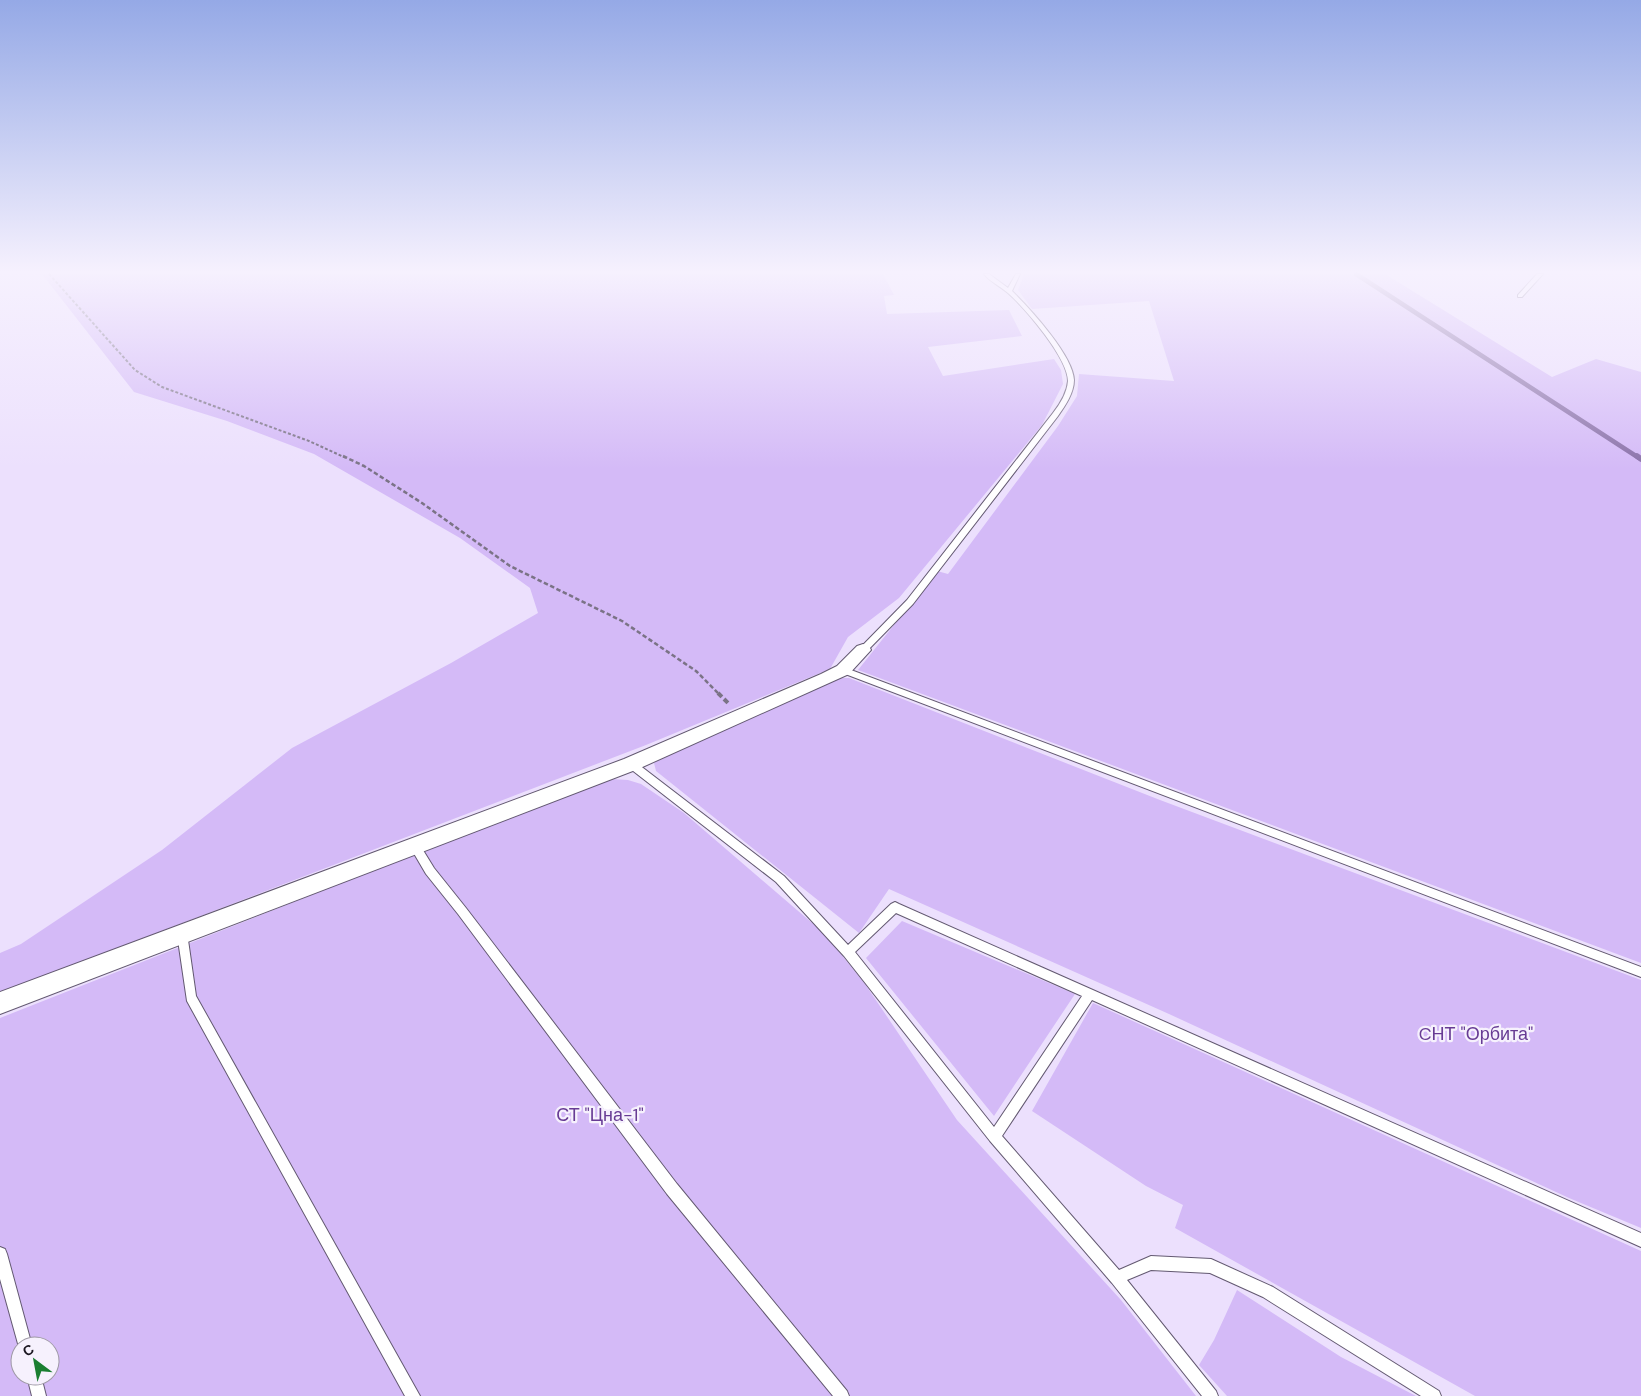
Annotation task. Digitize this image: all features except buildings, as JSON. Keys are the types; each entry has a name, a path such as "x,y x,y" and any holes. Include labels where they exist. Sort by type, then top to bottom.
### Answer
{"street":[{"path":"0,1003 631,764 843,670 863,650"}],"lane":[{"path":"863,650 910,602 1048,424 1067,396 1071,378 1066,365 1049,339"},
{"path":"843,670 1641,972"},
{"path":"631,764 780,880 848,952 994,1137 1117,1278 1211,1396"},
{"path":"414,845 430,871 672,1190 842,1396"},
{"path":"848,952 895,908 1090,993 1641,1240"},
{"path":"182,933 191,997 413,1396"},
{"path":"994,1137 1090,993"},
{"path":"0,1254 23,1336"},
{"path":"1117,1278 1152,1263 1211,1266 1268,1292 1434,1396"}],"path":[{"path":"107,339 135,370 162,387 309,441 364,466 422,503 510,566 622,621 696,671 726,700 738,717"}],"green space":[{"path":"93,339 995,339 928,347 943,376 1054,359 1061,370 1063,384 1042,425 899,598 848,637 830,669 646,745 0,993 0,953 21,944 162,850 292,748 451,663 538,613 530,588 460,538 314,454 227,421 134,392"},
{"path":"1161,339 1491,339 1552,377 1596,359 1641,372 1641,963 858,670 937,571 948,574 1058,426 1077,396 1079,374 1174,381"},
{"name":"CНТ \"Орбита\"","path":"841,678 849,678 1160,800 1641,980 1641,1228 1569,1198 1169,1014 889,889 859,933 656,771 654,763 658,760"},
{"name":"СТ \"Цна-1\"","path":"611,779 628,780 641,784 684,813 825,934 865,984 957,1120 1121,1300 1196,1396 0,1396 0,1018 590,785"},
{"path":"902,921 1075,994 994,1116 866,958"},
{"path":"1093,1003 1641,1251 1641,1396 1475,1396 1175,1228 1183,1205 1146,1186 1032,1111"},
{"path":"1237,1290 1341,1357 1416,1396 1227,1396 1199,1365 1214,1340"}],"waterway":[{"path":"1456,339 1639,458"},
{"path":"1637,456 1641,459"}]}
